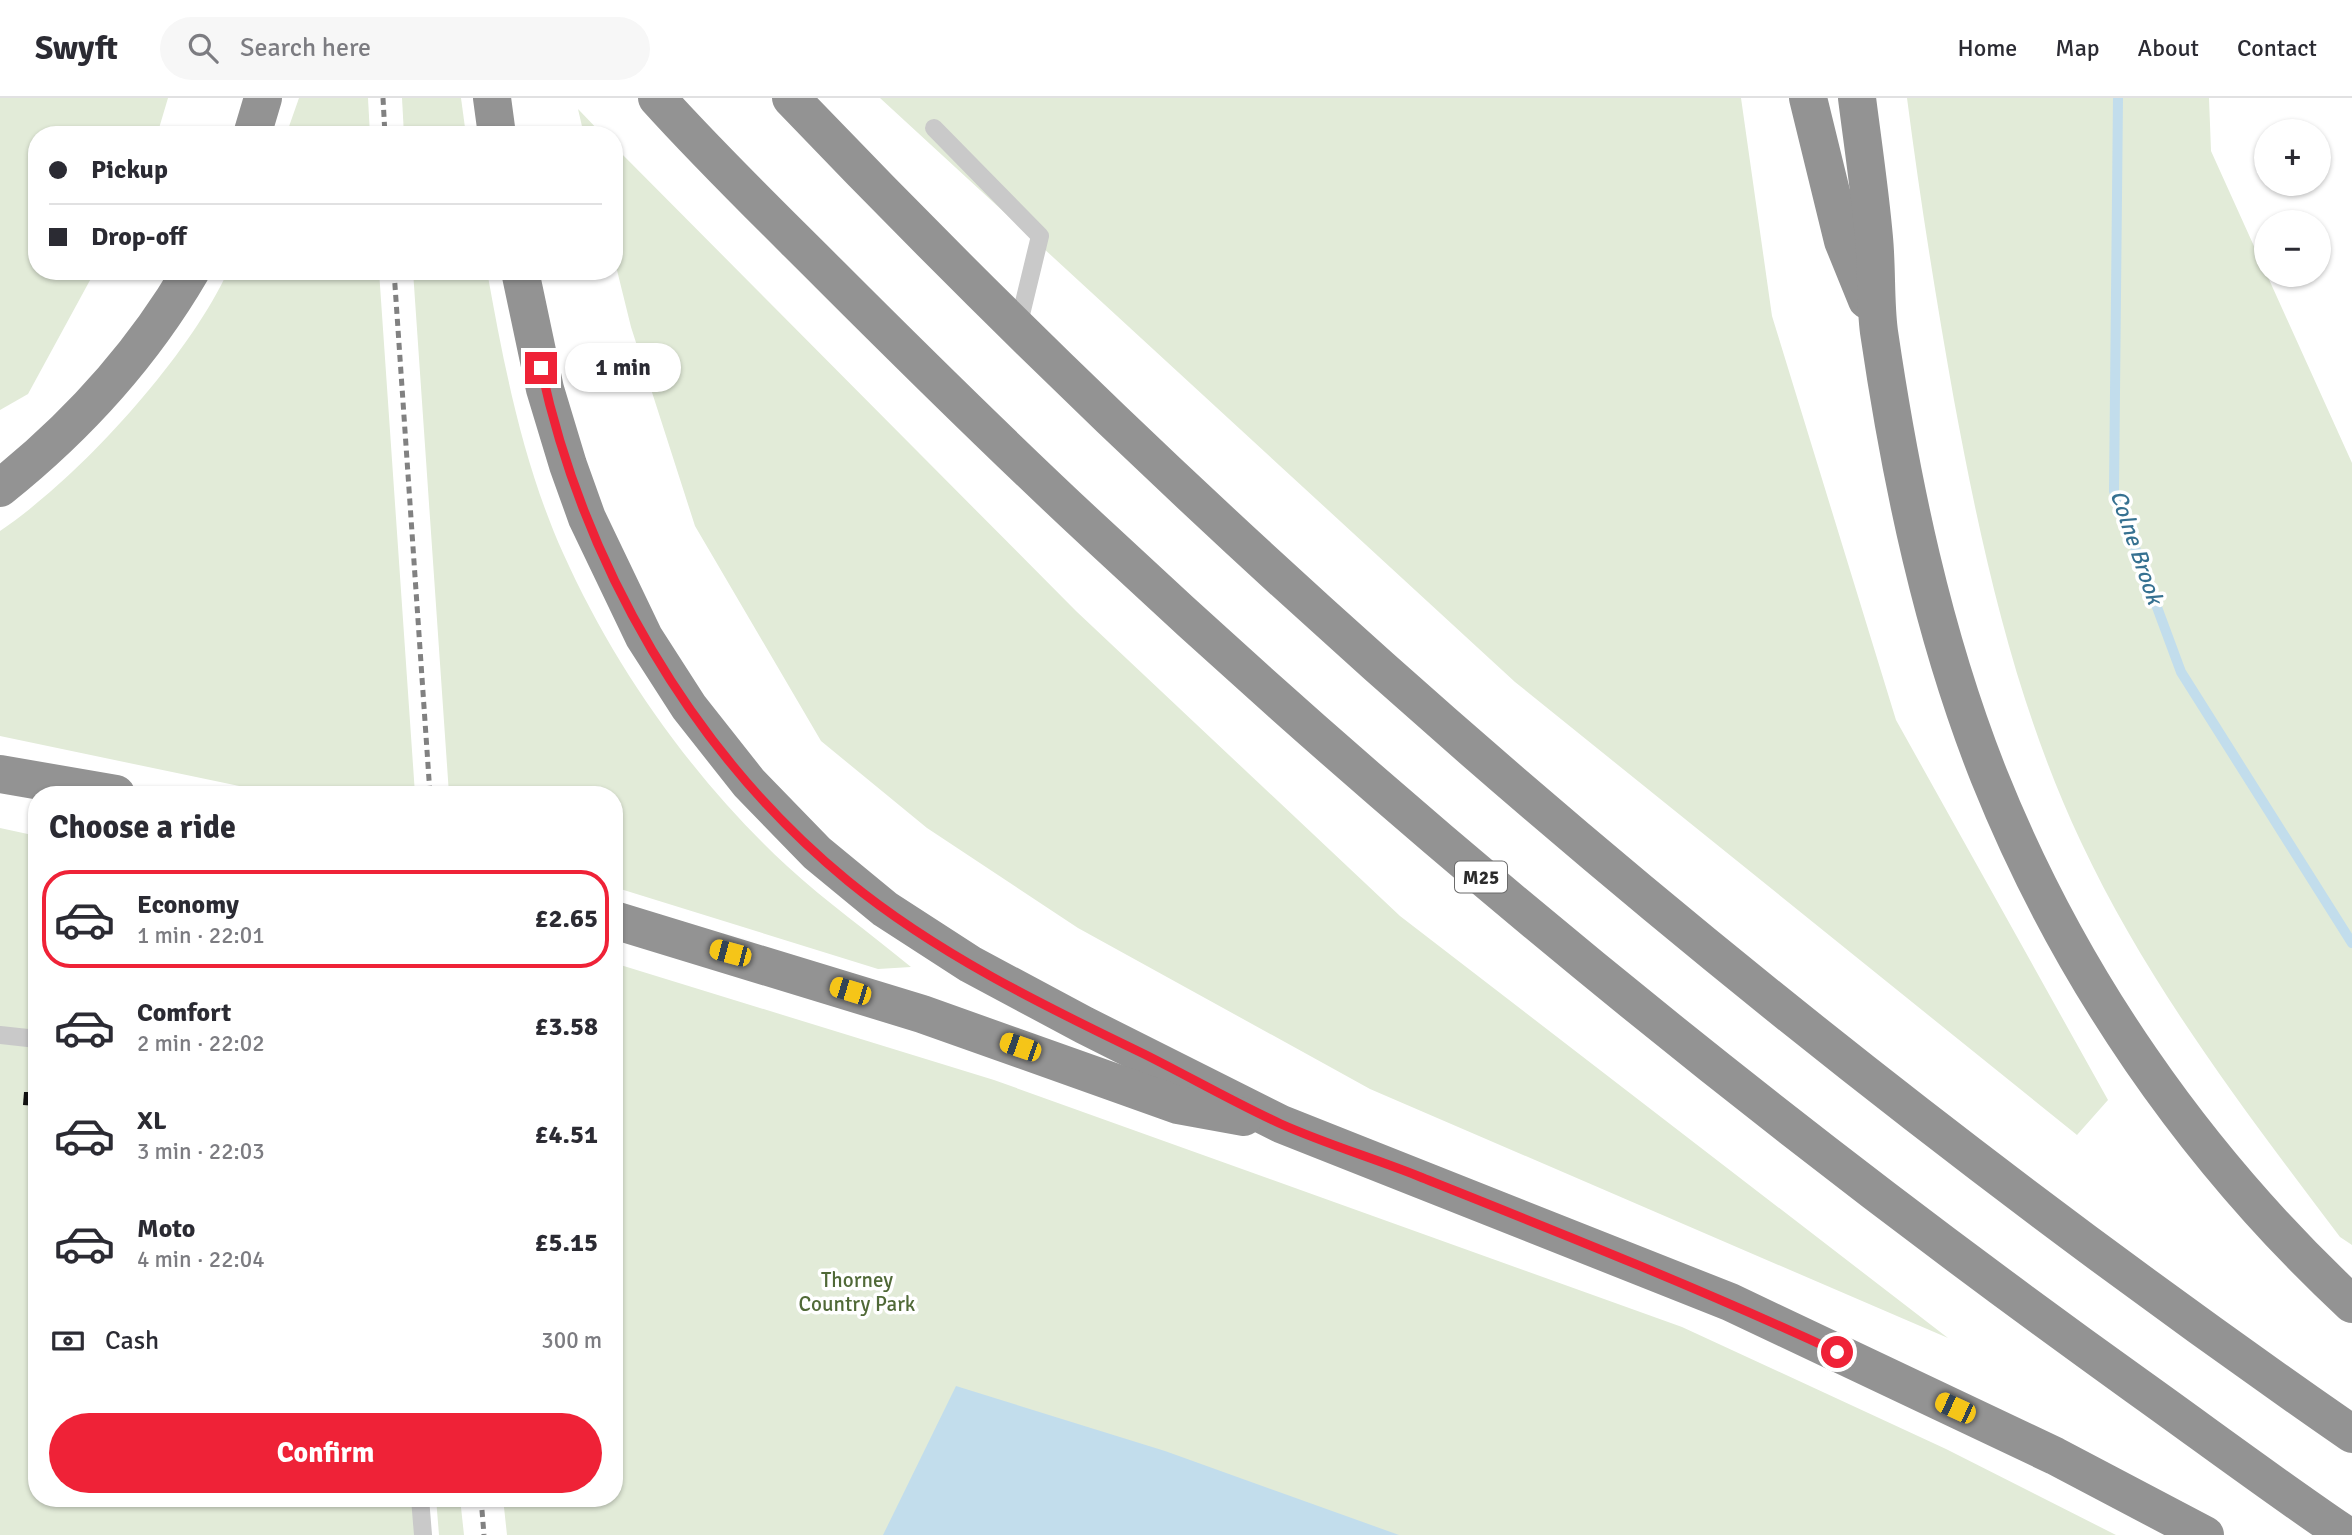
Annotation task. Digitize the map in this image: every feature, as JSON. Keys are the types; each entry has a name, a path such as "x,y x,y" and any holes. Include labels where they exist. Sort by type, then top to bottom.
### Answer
{"highway":[{"path":"255,126 263,98"},
{"path":"492,98 496,126"},
{"name":"M25","path":"657,98 689,134 936,381 1146,580 1330,748 1520,910 1696,1055 1870,1191 2263,1479 2346,1535"},
{"path":"791,98 1017,328 1163,468 1437,716 1729,964 2043,1211 2209,1335 2352,1434"},
{"path":"1808,98 1843,241 1878,329"},
{"path":"1857,98 1875,241 1878,329 1902,465 1931,591 1960,694 1989,775 2027,862 2101,998 2173,1105 2259,1212 2352,1304"},
{"path":"0,488 54,443 118,373 152,331 185,280"},
{"path":"522,280 556,427 587,518 609,567 662,666 756,792 780,818 849,881 919,932 1084,1025 1281,1124 1730,1302 2054,1456 2205,1535"},
{"path":"0,774 70,786"},
{"path":"623,923 922,1014 1178,1105 1281,1124"}],"lane":[{"path":"934,128 1040,236 1017,328"},
{"path":"0,1035 28,1038"},
{"path":"420,1507 423,1535"}],"green space":[{"path":"0,98 168,98 160,126 28,126 28,280 90,280 28,394 0,410"},
{"path":"299,98 368,98 370,126 289,126"},
{"path":"402,98 461,98 465,126 404,126"},
{"path":"880,98 1741,98 1772,316 1896,720 2108,1100 2077,1135 1515,682"},
{"path":"1907,98 2209,98 2211,151 2254,246 2254,287 2272,287 2352,463 2352,1245 2340,1237 2269,1142 2167,997 2107,895 2058,789 2019,680 1989,569 1954,400"},
{"path":"578,109 594,126 582,126"},
{"path":"623,155 1076,611 1400,916 1948,1338 1370,1089 1078,928 927,828 821,741 695,526 631,327 619,280 623,280"},
{"path":"223,280 380,280 414,786 239,786 0,736 0,531 63,480 129,414 187,341"},
{"path":"414,280 489,280 516,414 549,519 584,596 632,680 689,760 753,833 802,879 911,967 878,969 623,890 623,786 448,786"},
{"path":"0,828 28,834 28,1507 416,1507 418,1535 0,1535"},
{"name":"Thorney Country Park","path":"623,966 994,1080 1682,1327 1946,1449 2116,1535 507,1535 504,1507 623,1507"},
{"path":"437,1507 461,1507 464,1535 439,1535"}],"water":[{"path":"956,1386 1165,1451 1399,1535 883,1535"}],"building":[{"path":"24,1092 28,1092 28,1105 23,1105"}],"waterway":[{"name":"Colne Brook","path":"2118,98 2114,491 2181,672 2352,943"}],"railway":[{"path":"383,98 385,126"},
{"path":"395,280 429,786"},
{"path":"482,1507 484,1535"}],"route":[{"path":"541,368 568,465 587,518 628,607 662,666 733,764 780,818 849,881 885,909 970,964 1281,1124 1730,1302 1837,1352"}]}
